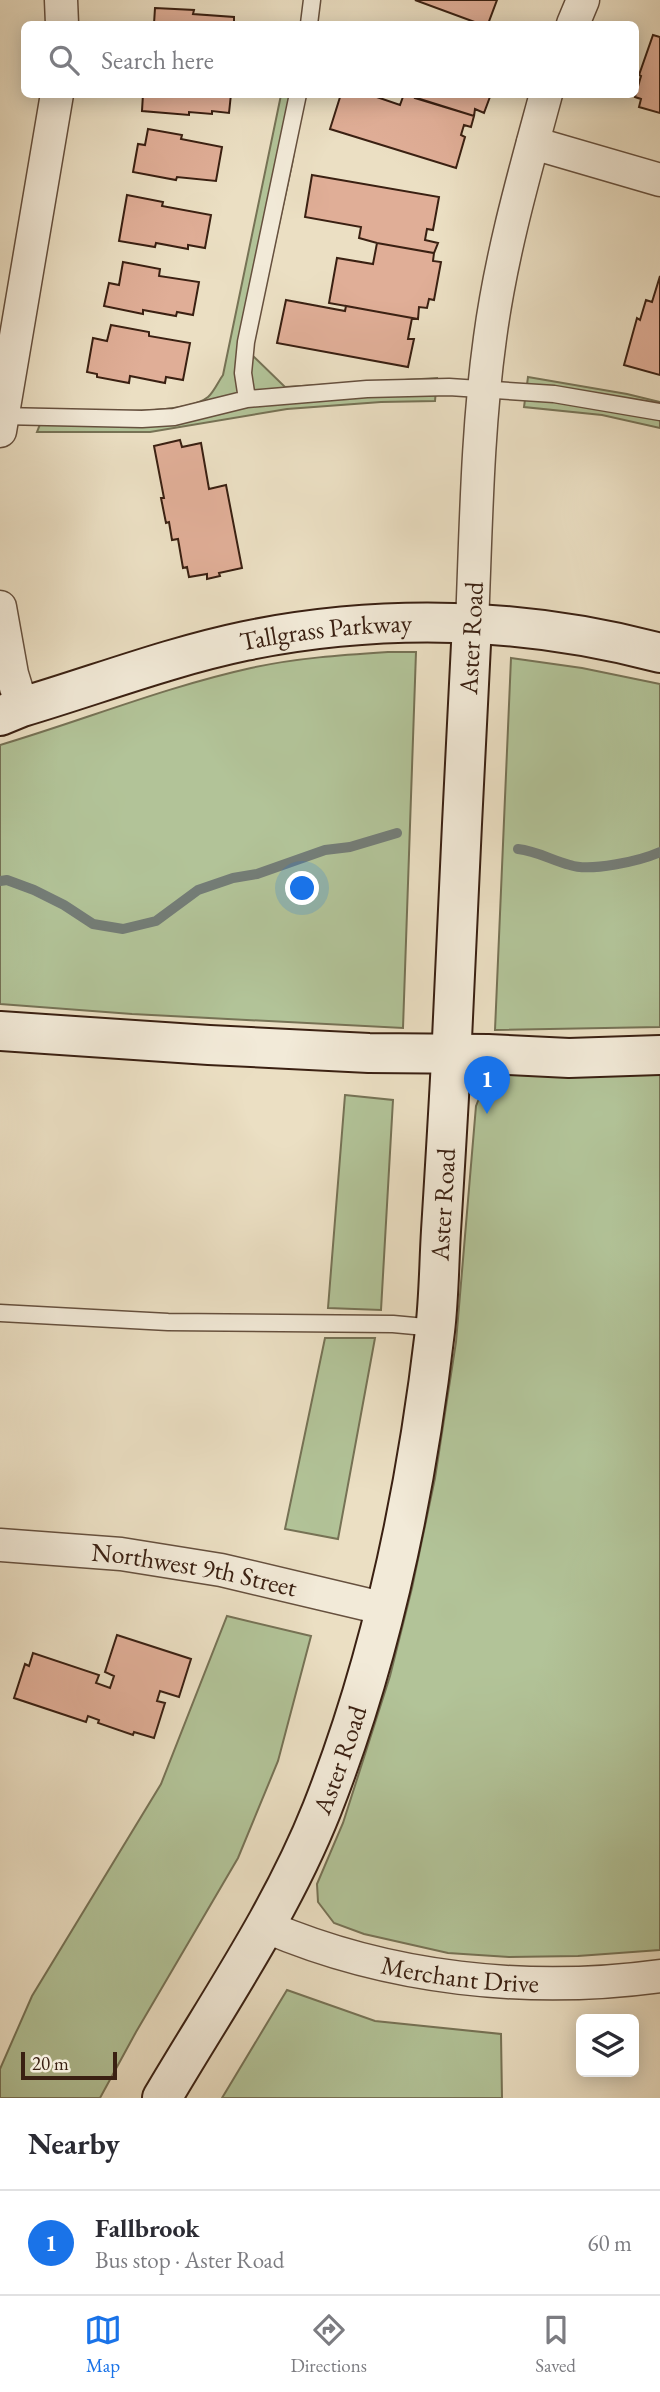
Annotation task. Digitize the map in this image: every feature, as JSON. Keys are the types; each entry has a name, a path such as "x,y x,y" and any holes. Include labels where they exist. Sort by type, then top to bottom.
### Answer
{"street":[{"path":"61,0 62,21"},
{"path":"574,21 583,0"},
{"path":"1,424 56,98"},
{"name":"Aster Road","path":"162,2098 267,1927 325,1799 360,1697 386,1609 417,1456 436,1328 485,388 490,337 508,237 545,98"},
{"path":"533,143 660,180"},
{"path":"0,607 12,674 11,711"},
{"name":"Tallgrass Parkway","path":"11,711 183,657 298,631 406,622 510,625 580,635 660,653"},
{"path":"0,1031 369,1053 569,1058 660,1055"},
{"name":"Northwest 9th Street","path":"0,1545 121,1553 209,1568 386,1609"},
{"name":"Merchant Drive","path":"267,1927 303,1943 385,1966 441,1976 525,1983 590,1983 660,1976"}],"lane":[{"path":"309,21 312,0"},
{"path":"247,399 243,373 246,342 297,98"},
{"path":"1,424 174,417 247,399 367,389 485,388 554,394 660,412"},
{"path":"0,1313 168,1322 393,1324 436,1328"}],"green space":[{"path":"280,98 303,98 251,354 285,387 437,378 435,401 287,409 150,432 37,432 46,409 105,411 177,407 208,397 223,375"},
{"path":"528,377 660,402 660,428 602,415 524,407"},
{"path":"416,652 403,1028 132,1014 0,1004 0,745 156,694 251,668 302,659"},
{"path":"511,658 582,668 660,684 660,1027 495,1030"},
{"path":"660,1070 660,1950 578,1956 509,1957 448,1953 364,1934 334,1923 318,1902 317,1884 343,1823 390,1676 435,1478 456,1342 476,1106 489,1085 511,1074"},
{"path":"345,1095 393,1100 381,1310 328,1308"},
{"path":"325,1338 375,1338 338,1539 285,1529"},
{"path":"227,1616 311,1636 278,1761 238,1858 100,2098 0,2098 0,2069 32,1996 161,1784"},
{"path":"287,1990 375,2021 501,2034 502,2098 222,2098"}],"building":[{"path":"415,0 497,0 489,21 472,21"},
{"path":"155,8 194,10 193,14 234,17 234,21 154,21"},
{"path":"653,35 660,37 660,113 639,107 639,75"},
{"path":"143,98 231,98 229,113 189,112 189,115 142,111"},
{"path":"340,98 380,98 400,105 403,98 417,98 474,116 471,127 464,125 461,135 465,137 456,168 330,129"},
{"path":"415,98 490,98 484,113 475,109 474,116"},
{"path":"148,129 182,135 181,139 222,147 216,181 177,177 176,180 133,172 138,144 145,145"},
{"path":"312,175 439,197 433,230 427,229 425,240 438,243 434,253 359,238 361,227 305,217"},
{"path":"127,195 163,202 162,206 211,215 205,248 188,245 188,249 156,243 155,247 119,241"},
{"path":"377,243 434,253 433,261 441,262 434,300 429,299 427,308 419,307 418,319 329,303 337,258 373,264"},
{"path":"123,262 160,269 159,276 199,282 193,315 177,312 176,316 143,310 143,314 104,306 109,283 119,285"},
{"path":"660,276 660,375 624,365 637,318 640,320 646,300 652,302"},
{"path":"286,300 345,311 346,306 412,318 408,339 414,339 408,367 277,343"},
{"path":"111,325 149,332 149,336 190,343 183,380 166,377 165,383 130,376 129,383 97,377 97,374 87,372 93,338 107,341"},
{"path":"180,440 182,447 201,443 209,489 226,485 242,568 219,573 220,576 207,579 207,574 189,577 187,567 183,568 178,539 172,540 169,522 166,523 154,446"},
{"path":"117,1635 191,1659 179,1697 160,1691 157,1701 165,1703 154,1738 134,1732 133,1735 98,1723 99,1720 88,1716 86,1722 14,1698 25,1664 29,1666 33,1653 99,1675 96,1683 110,1688 114,1676 105,1672"}],"waterway":[{"path":"0,881 7,880 34,890 93,924 123,929 156,921 198,890 233,878 257,874 325,850 350,847 397,833"},
{"path":"518,849 579,867 628,862 660,852"}],"place":[{"name":"Fallbrook","path":"487,1114"}]}
